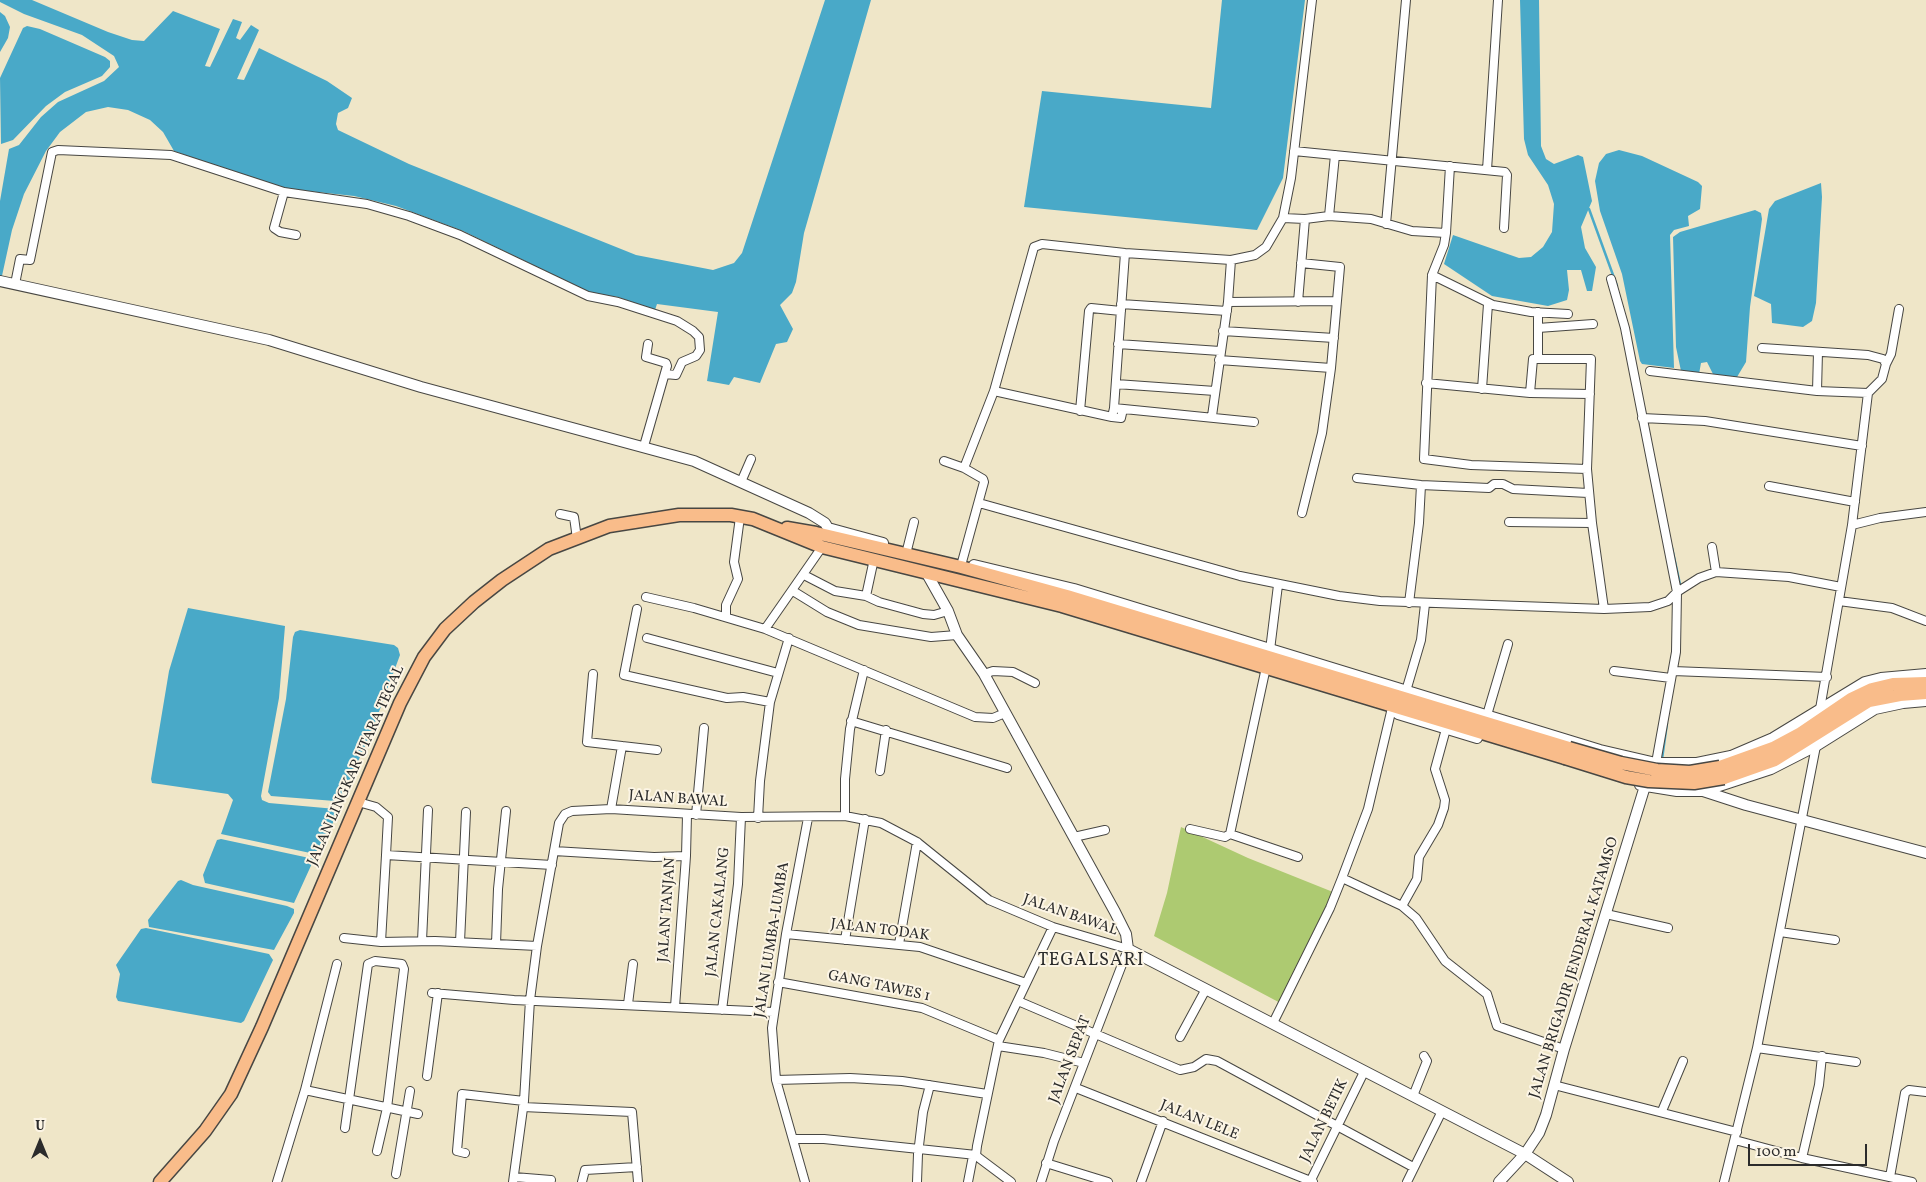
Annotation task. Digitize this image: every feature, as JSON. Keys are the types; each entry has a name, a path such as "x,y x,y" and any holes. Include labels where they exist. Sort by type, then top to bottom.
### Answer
{"highway":[{"name":"JALAN LINGKAR UTARA TEGAL","path":"160,1182 205,1131 231,1094 262,1027 412,678 433,644 474,602 549,549 609,526 635,520 678,515 740,517 773,527 826,537"},
{"path":"826,537 874,559 1062,606 1567,753"},
{"path":"826,537 989,574 1067,596 1567,753 1613,773 1649,781 1685,783 1775,760 1869,701 1900,694 1926,693"},
{"path":"1722,772 1801,733 1851,699 1872,689 1893,684 1926,683"}],"street":[{"path":"964,468 994,391 1034,247 1042,244 1125,253 1230,260 1255,255 1270,241 1283,218 1294,151 1312,0"},
{"path":"1386,224 1406,0"},
{"path":"1487,170 1498,0"},
{"path":"665,374 676,375 682,362 696,356 700,350 699,337 684,324 618,302 588,296 469,239 409,216 367,204 284,192 170,155 53,151 33,236 30,260 20,259 7,282 269,340 421,388 644,446 703,464 809,513 826,523 826,537 804,576 765,629"},
{"path":"1294,151 1507,173 1504,228"},
{"path":"1329,216 1335,154"},
{"path":"1450,166 1444,246 1432,275 1424,459 1470,465 1587,468"},
{"path":"284,192 274,228 280,232 296,235"},
{"path":"1283,218 1305,219 1329,216 1371,219 1412,231 1446,233"},
{"path":"1298,302 1305,219"},
{"path":"1112,418 1125,253"},
{"path":"1212,416 1228,307 1230,260"},
{"path":"1301,263 1340,265 1331,368 1322,433 1302,513"},
{"path":"1432,275 1488,304 1538,312 1568,314"},
{"path":"1611,279 1625,328 1645,418 1680,590 1674,673 1656,763"},
{"path":"1080,411 1089,311 1091,308 1228,307 1337,301"},
{"path":"1482,388 1488,304"},
{"path":"1820,708 1827,677 1852,525 1868,393 1882,379 1891,354 1899,309"},
{"path":"1538,312 1538,359"},
{"path":"1560,314 1563,326"},
{"path":"1538,328 1593,324"},
{"path":"1223,331 1334,338"},
{"path":"644,446 667,364 646,356 648,344"},
{"path":"1118,344 1220,352"},
{"path":"1762,348 1868,355 1879,357 1886,364"},
{"path":"1816,391 1818,352"},
{"path":"1530,393 1533,360 1592,359 1587,468 1588,493 1604,609"},
{"path":"1219,360 1331,368"},
{"path":"1650,371 1816,391 1868,393"},
{"path":"1426,383 1530,393 1590,394"},
{"path":"1116,384 1215,391"},
{"path":"994,391 1112,418 1121,418 1123,409"},
{"path":"1114,408 1212,416 1254,422"},
{"path":"1645,418 1705,421 1862,446"},
{"path":"741,482 751,459"},
{"path":"944,460 983,478 979,503 962,562"},
{"path":"1357,478 1421,485 1489,488 1494,484 1503,484 1513,489 1588,493"},
{"path":"1409,603 1419,524 1421,485"},
{"path":"1769,486 1855,502"},
{"path":"979,503 1278,585 1353,598 1425,604 1604,609 1661,604 1699,578 1716,572 1790,577 1841,587"},
{"path":"1852,525 1880,518 1926,512"},
{"path":"560,514 574,517 573,540"},
{"path":"726,617 726,605 738,579 734,562 740,517"},
{"path":"907,550 914,522"},
{"path":"1509,522 1592,523"},
{"path":"826,537 907,550 1074,589 1600,750 1656,763 1690,763 1716,760 1774,738 1848,691 1872,680 1926,674"},
{"path":"1712,547 1716,572"},
{"path":"866,596 874,559"},
{"path":"928,574 948,611 957,635 984,674 1126,934 1128,949 1525,1154 1568,1182"},
{"path":"928,574 1073,615 1265,672 1446,729 1645,786 1703,791 1746,805 1926,853"},
{"path":"804,576 835,591 866,596 879,602 923,614 934,615 948,611"},
{"path":"1270,650 1278,585"},
{"path":"793,591 827,612 859,625 932,637 957,635"},
{"path":"646,597 765,629 975,716 993,718 1006,713"},
{"path":"1839,601 1892,608 1926,621"},
{"path":"1406,691 1421,640 1425,604"},
{"path":"637,609 624,675 727,698 743,697 770,702"},
{"path":"647,638 778,673"},
{"path":"758,818 760,781 770,702 789,638"},
{"path":"1487,715 1508,644"},
{"path":"845,816 845,779 851,721 864,670"},
{"path":"984,674 993,671 1013,672 1035,683"},
{"path":"1614,671 1827,677"},
{"path":"1190,828 1225,837 1230,834 1265,672"},
{"path":"592,674 587,742 657,750"},
{"path":"1703,791 1771,770 1816,746 1875,710 1903,703 1926,701"},
{"path":"1273,1023 1328,912 1342,878 1368,809 1391,712"},
{"path":"851,721 1007,768"},
{"path":"696,815 704,728"},
{"path":"1402,906 1417,879 1419,857 1438,825 1444,808 1445,800 1435,769 1446,729"},
{"path":"880,771 886,730"},
{"path":"611,809 622,746"},
{"path":"1724,1182 1757,1048 1816,746"},
{"path":"1690,763 1703,791"},
{"name":"JALAN BRIGADIR JENDERAL KATAMSO","path":"1499,1182 1525,1154 1539,1133 1645,786"},
{"path":"358,802 376,807 388,817 382,942"},
{"name":"JALAN BAWAL","path":"513,1179 524,1104 527,1000 549,865 554,852 559,823 565,814 578,810 611,809 758,818 845,816 865,819 881,823 917,842 989,900 1053,927 1128,949"},
{"path":"422,941 428,810"},
{"path":"496,944 498,889 506,811"},
{"path":"460,942 462,860 466,812"},
{"name":"JALAN TANJAN","path":"675,1007 686,856 687,815"},
{"name":"JALAN CAKALANG","path":"722,1010 738,884 741,817"},
{"name":"JALAN LUMBA-LUMBA","path":"805,1182 776,1080 773,1012 808,818"},
{"path":"844,940 865,819"},
{"path":"1074,837 1105,830"},
{"path":"1230,834 1298,857"},
{"path":"899,944 917,842"},
{"path":"554,852 654,857 686,856"},
{"path":"386,855 549,865"},
{"path":"1342,878 1402,906 1424,926 1445,961 1487,994 1497,1026 1564,1049"},
{"path":"1606,914 1668,928"},
{"path":"968,1182 999,1043 1053,927"},
{"path":"1780,932 1835,940"},
{"name":"JALAN TODAK","path":"786,934 899,944 934,951 1026,983"},
{"path":"344,938 382,942 422,941 537,946"},
{"name":"JALAN SEPAT","path":"1041,1182 1046,1163 1128,949"},
{"path":"345,1128 368,964 376,961 403,965 387,1108 377,1151"},
{"path":"277,1182 305,1090 337,964"},
{"path":"628,1004 633,964"},
{"name":"GANG TAWES 1","path":"778,982 922,1008 999,1043 1044,1052 1084,1063"},
{"path":"1180,1037 1206,989"},
{"path":"427,1076 435,993 514,1000 773,1012"},
{"path":"1018,1001 1180,1070 1194,1067 1206,1059 1212,1059 1413,1167"},
{"path":"1757,1048 1856,1062"},
{"path":"1413,1096 1428,1061 1424,1056"},
{"path":"1802,1158 1819,1085 1822,1056"},
{"path":"1662,1111 1683,1061"},
{"name":"JALAN BETIK","path":"1311,1182 1364,1072"},
{"path":"776,1080 850,1078 902,1081 987,1094"},
{"path":"918,1182 923,1112 930,1085"},
{"path":"1554,1085 1662,1111 1802,1158 1912,1182"},
{"name":"JALAN LELE","path":"1076,1088 1164,1121 1311,1182"},
{"path":"305,1090 418,1114"},
{"path":"396,1174 410,1090"},
{"path":"1890,1177 1906,1093 1909,1090 1926,1092"},
{"path":"465,1153 457,1151 462,1094 512,1100 524,1104 632,1112 638,1182"},
{"path":"1407,1182 1442,1111"},
{"path":"1141,1182 1164,1121"},
{"path":"793,1139 824,1139 974,1155 1011,1182"},
{"path":"1046,1163 1108,1182"},
{"path":"582,1182 585,1170 637,1167"},
{"path":"513,1179 551,1180"}],"green space":[{"path":"1181,827 1248,858 1333,892 1286,1006 1154,936 1167,893"}],"water":[{"path":"0,0 32,0 108,32 132,40 144,41 173,11 220,29 205,66 210,67 233,19 242,22 236,38 240,40 251,25 259,30 237,79 244,80 259,48 327,81 352,98 348,108 338,113 336,124 338,130 409,164 636,255 713,270 734,263 742,253 825,0 871,0 804,233 796,282 792,293 780,305 793,329 787,342 776,344 760,383 734,377 729,385 707,381 718,312 657,304 655,310 618,297 591,293 463,231 396,206 354,196 289,189 262,182 174,151 163,132 150,120 128,110 108,107 86,112 60,132 46,151 24,194 12,230 0,285 0,201 9,149 19,145 41,117 58,102 104,81 119,67 114,56 82,35 24,14 0,2"},
{"path":"1222,0 1305,0 1283,178 1257,230 1024,207 1042,91 1211,108"},
{"path":"1520,0 1539,0 1541,146 1546,159 1554,164 1578,155 1583,157 1592,201 1581,227 1585,248 1596,267 1592,291 1587,291 1581,270 1567,270 1569,290 1567,300 1548,306 1492,296 1444,264 1453,235 1519,258 1531,257 1543,247 1552,232 1554,204 1548,185 1528,155 1524,139"},
{"path":"0,12 5,16 10,27 8,38 0,52"},
{"path":"27,26 40,29 105,57 110,61 110,67 102,76 65,92 46,106 13,140 1,144 0,78 23,28"},
{"path":"1619,150 1642,156 1698,182 1702,186 1700,209 1688,216 1689,226 1674,230 1670,235 1674,368 1642,364 1640,361 1622,274 1600,211 1595,181 1599,163 1606,154"},
{"path":"1821,183 1822,197 1816,303 1812,321 1803,327 1772,323 1771,304 1754,296 1769,209 1775,201"},
{"path":"1755,210 1761,213 1762,219 1750,307 1746,362 1737,377 1734,378 1714,376 1707,362 1701,363 1699,374 1681,371 1676,347 1673,237 1680,232"},
{"path":"188,608 285,626 279,698 261,796 262,800 269,803 336,809 338,814 315,854 221,834 233,800 228,794 152,783 151,779 169,671"},
{"path":"300,630 394,645 398,648 400,655 373,728 347,786 339,799 335,801 271,796 268,792 286,699 293,637 295,632"},
{"path":"221,839 314,859 294,903 205,883 203,875 217,840"},
{"path":"181,880 193,885 287,906 294,909 294,913 274,950 149,927 148,920 178,881"},
{"path":"146,928 269,954 273,960 244,1021 241,1023 118,1001 116,997 120,974 116,965 141,929"}],"waterway":[{"path":"1589,209 1617,286"},
{"path":"1672,548 1681,589"},
{"path":"1662,759 1667,723"}],"district":[{"name":"TEGALSARI","path":"1091,962"}]}
